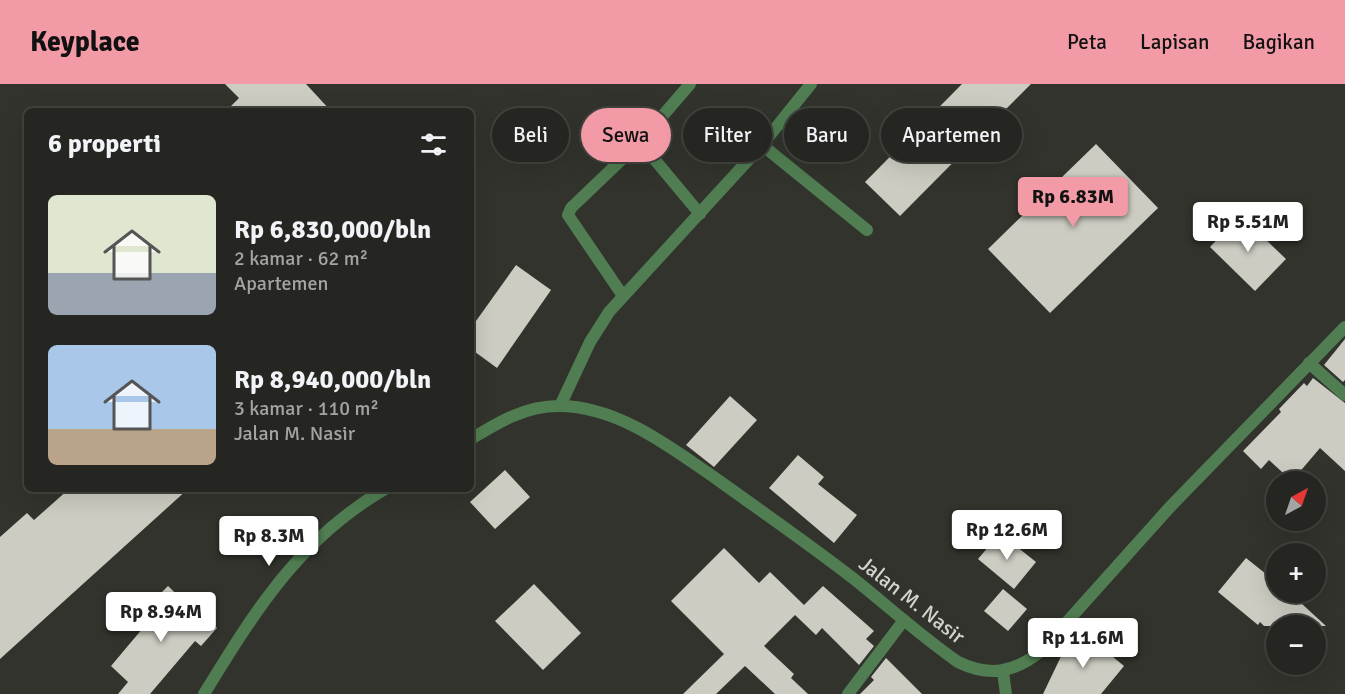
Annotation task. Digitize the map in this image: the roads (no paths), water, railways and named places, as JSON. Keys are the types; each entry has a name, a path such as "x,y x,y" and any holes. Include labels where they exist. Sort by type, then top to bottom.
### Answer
{"street":[{"path":"669,108 690,84"},
{"path":"772,133 811,84"},
{"path":"772,153 867,231"},
{"path":"618,162 571,208 568,215 623,296"},
{"path":"657,162 700,214"},
{"path":"560,406 590,342 609,312 747,162"},
{"path":"1006,694 1003,672 1017,667 1040,652 1177,500 1345,327"},
{"path":"1309,363 1345,395"},
{"name":"Jalan M. Nasir","path":"474,437 509,416 534,408 560,406 604,413 634,426 692,462 798,536 958,662 983,671 1003,672"},
{"path":"204,694 251,617 288,568 334,523 380,492"},
{"path":"849,694 904,620"}]}
